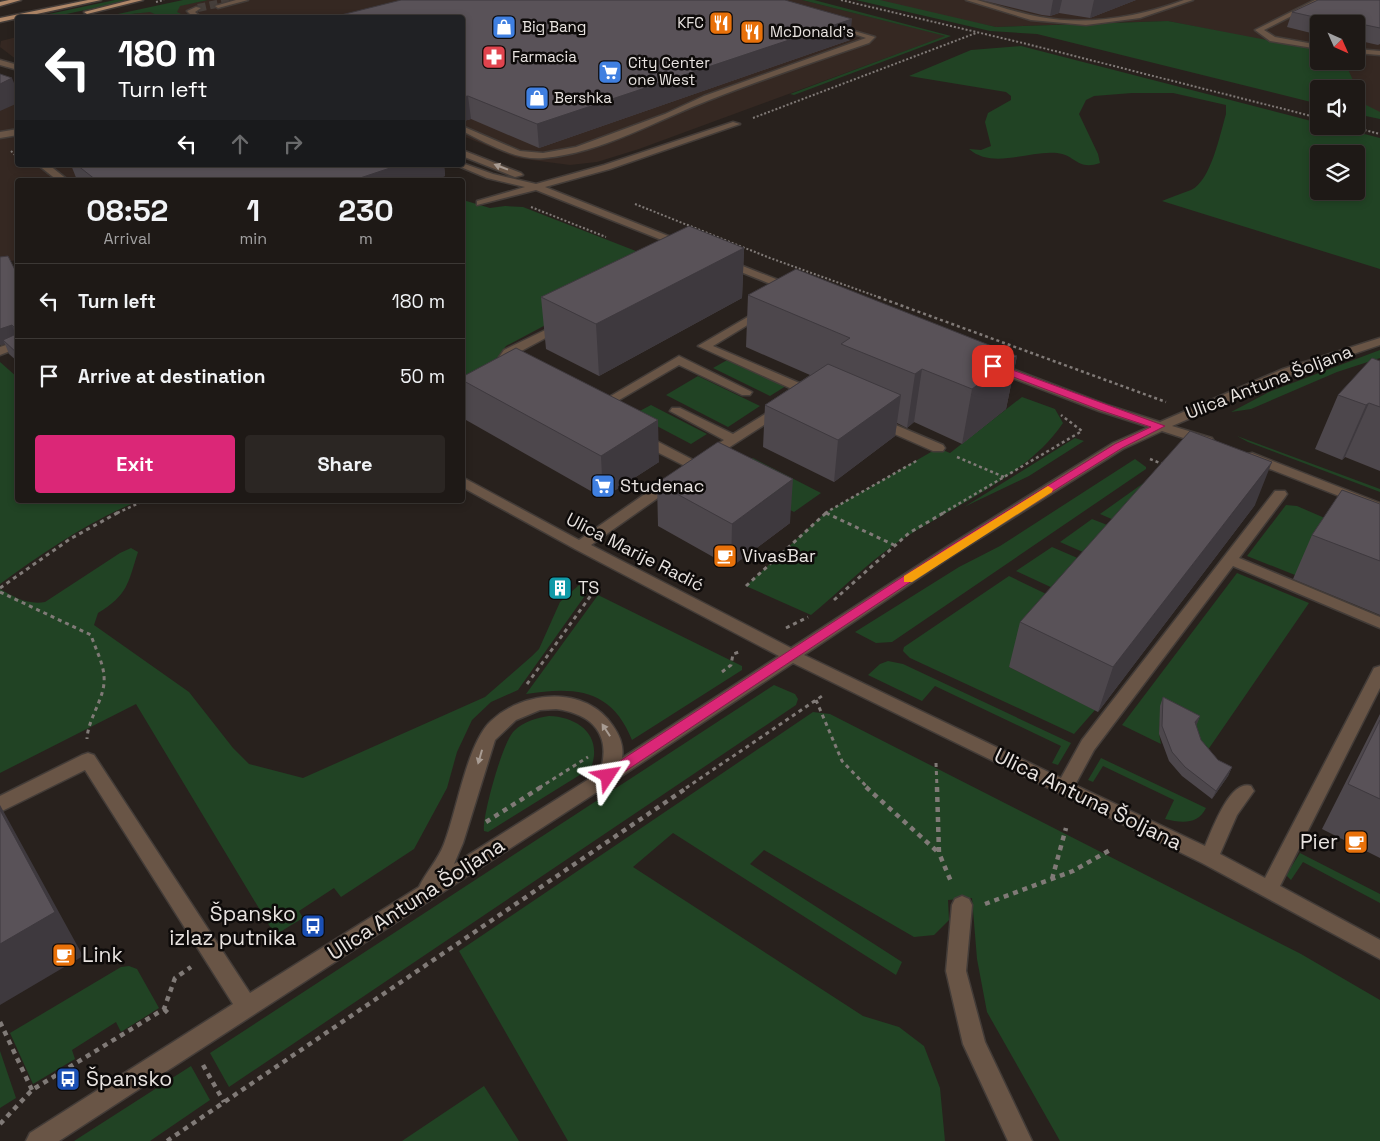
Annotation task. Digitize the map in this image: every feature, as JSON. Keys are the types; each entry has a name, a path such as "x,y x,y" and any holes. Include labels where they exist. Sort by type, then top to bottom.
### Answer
{"main road":[{"path":"0,4 18,0"},
{"path":"0,12 62,0"},
{"path":"24,15 98,0"},
{"path":"78,14 140,0"},
{"path":"0,20 15,17"}],"street":[{"path":"218,6 245,0"},
{"path":"969,0 1051,21 1094,21 1146,15 1190,0"},
{"path":"1310,46 1273,39 1259,30 1320,0"},
{"path":"196,15 190,11 198,8"},
{"path":"465,129 518,153 543,156 578,149 668,116 707,98 866,41 871,37 826,24"},
{"path":"1365,52 1380,53"},
{"path":"0,62 15,67"},
{"path":"480,203 607,167 736,124"},
{"path":"0,135 15,132"},
{"path":"465,154 513,172 536,187"},
{"path":"46,167 60,178"},
{"path":"465,167 490,176 536,187 695,250"},
{"path":"714,258 805,294"},
{"path":"607,421 586,410 679,360 778,303"},
{"path":"514,372 506,362 505,357 508,354 576,318"},
{"name":"Ulica Antuna Šoljana","path":"38,1141 425,894 1053,486 1118,446 1287,372 1380,341"},
{"path":"0,351 15,345"},
{"path":"580,546 694,466 811,393 704,346"},
{"path":"679,360 746,392"},
{"path":"984,363 1103,408 1160,426"},
{"path":"676,412 734,440"},
{"path":"868,418 938,448"},
{"name":"Ulica Antuna Šoljana","path":"1160,426 1218,445"},
{"path":"634,434 694,466"},
{"path":"1242,453 1380,508"},
{"name":"Ulica Marije Radić","path":"465,483 580,546 792,655"},
{"path":"1064,788 1088,745 1280,494"},
{"path":"1231,560 1380,623"},
{"name":"Ulica Antuna Šoljana","path":"792,655 858,689 1209,857 1380,950"},
{"path":"1268,889 1380,672"},
{"path":"425,894 444,866 454,843 488,737 495,727 513,713 546,703 578,706 589,711 605,726 614,748 608,776"},
{"path":"0,805 88,760 247,1008"},
{"path":"1209,857 1230,811 1245,791"},
{"path":"961,910 956,970 974,1044 1020,1141"}],"path":[{"path":"841,0 1310,116"},
{"path":"736,124 976,32"},
{"path":"1365,130 1380,134"},
{"path":"630,202 770,258 1166,402"},
{"path":"523,204 606,237"},
{"path":"828,605 894,544 909,533 1082,431 1055,409"},
{"path":"746,586 825,513 938,448 1005,477"},
{"path":"1150,459 1167,465"},
{"path":"0,588 38,559 88,526 139,503"},
{"path":"825,513 894,544"},
{"path":"526,685 598,587"},
{"path":"0,592 91,635 104,677 101,697 87,733 88,760"},
{"path":"786,628 811,615"},
{"path":"168,1141 828,691"},
{"path":"816,700 842,761 872,793 938,853"},
{"path":"936,763 938,853 961,910 1073,871 1110,850"},
{"path":"1051,879 1066,828"},
{"path":"0,1124 32,1090 164,1009 175,978 194,965"},
{"path":"164,1009 169,1014"},
{"path":"0,1022 32,1090"},
{"path":"200,1060 224,1102"}],"shaded area":[{"name":"City Center one West","path":"208,0 802,0 946,36 639,149 597,162 570,165 516,158 465,137 465,15 129,15"},
{"path":"865,0 1380,0 1380,113 1365,109 1365,80 1351,80 1345,70 1365,70 1365,15 1310,15 1310,50 1168,21 996,27"},
{"path":"15,38 15,58 0,47 1,41"},
{"path":"0,82 15,86 15,167 322,167 287,178 15,178 15,260 0,263"}],"green space":[{"path":"115,0 133,0 62,15 44,15"},
{"path":"183,0 208,0 180,6 177,12 183,15 157,15 150,12 113,15"},
{"path":"802,0 814,0 951,36 794,95 790,94 945,36"},
{"path":"856,0 880,0 996,27 1168,21 1310,48 1310,70 1348,70 1353,80 1310,80 1310,102 1037,34 990,31"},
{"path":"1021,46 1310,121 1310,135 1365,134 1380,138 1380,269 1162,201 1191,190 1204,177 1218,144 1226,114 1226,105 1173,93 1132,93 1094,96 1086,100 1079,114 1098,154 1100,163 1092,165 1081,164 1063,154 1057,153 1000,159 989,158 969,149 981,150 991,146 985,122 988,113 1011,100 1011,96 1006,92 909,76 971,50"},
{"path":"1365,104 1380,112 1380,119 1365,116"},
{"path":"465,201 490,208 505,206 523,207 664,262 506,346 495,361 465,382"},
{"path":"1380,350 1380,358 1337,372 1251,409 1231,412 1269,392"},
{"path":"729,359 786,386 770,396 713,368"},
{"path":"0,362 15,375 15,503 134,503 67,538 0,584"},
{"path":"698,376 760,406 728,427 666,395"},
{"path":"1022,397 1055,409 1063,423 1048,442 1008,476 895,544 811,615 746,586 825,513 938,448 950,453"},
{"path":"651,405 707,434 691,444 634,414"},
{"path":"1237,436 1380,489 1380,492 1248,442"},
{"path":"1075,438 1084,441 1029,476 964,507"},
{"path":"753,458 821,493 794,512 727,477"},
{"path":"1135,459 1146,469 892,642 876,643 855,632 959,567 1000,546"},
{"path":"1159,472 1130,527 1100,514"},
{"path":"1286,505 1297,506 1380,542 1295,575 1247,556"},
{"path":"1092,519 1125,532 1101,560 1060,542"},
{"path":"1052,547 1096,566 1070,596 1016,571"},
{"path":"131,548 138,552 126,587 116,600 98,613 94,625 189,692 233,748 249,764 303,778 485,697 539,649 560,602 579,585 589,590 518,690 491,702 472,720 457,752 447,788 414,849 341,897 334,888 299,911 303,918 275,935 136,704 0,773 0,589 27,601 45,602 120,553"},
{"path":"1237,573 1309,603 1203,757 1163,708 1159,726 1161,744 1122,725"},
{"path":"1009,576 1065,603 1009,667 1095,710 1074,734 910,658 903,651 904,647"},
{"path":"598,595 742,666 742,670 632,740 624,723 614,710 603,701 590,695 560,691 526,694"},
{"path":"888,661 903,664 1071,743 1058,765 1052,763 1061,746 935,686 922,701 868,675 880,664"},
{"path":"774,685 795,694 798,699 796,705 229,1087 210,1053"},
{"path":"813,712 830,714 1301,954 1380,1000 1380,1141 1060,1141 987,1012 977,959 972,898 948,900 949,920 934,935 914,937 764,850 750,864 902,962 896,975 673,833 633,867 863,1016 899,1027 924,1046 940,1088 945,1141 568,1141 459,951"},
{"path":"549,716 570,720 586,730 594,747 591,768 488,832 484,831 486,810 494,779 509,738 514,731 526,722"},
{"path":"1101,758 1206,808 1203,814 1194,820 1183,822 1165,819 1174,800 1103,766 1093,782 1088,780"},
{"path":"1300,853 1380,894 1380,903 1303,862 1291,880 1286,875"},
{"path":"129,966 137,969 159,1008 121,1032 116,1022 72,1050 75,1059 33,1084 10,1033 121,967"},
{"path":"0,1051 16,1098 0,1108"},
{"path":"191,1066 210,1100 150,1141 74,1141"},
{"path":"484,1086 519,1141 402,1141"}],"building":[{"name":"City Center one West","path":"401,0 785,0 852,19 537,124 468,96 465,96 465,15 341,15"},
{"path":"1318,0 1380,0 1380,28 1365,25 1365,15 1310,16 1292,12"},
{"path":"0,74 12,78 0,84"},
{"path":"80,167 393,167 360,178 93,178"},
{"path":"689,226 744,248 596,324 541,297"},
{"path":"8,256 15,270 15,351 3,340 14,335 14,327 12,325 0,329 0,257"},
{"path":"796,269 1017,356 972,389 922,369 915,374 841,344 850,338 748,295"},
{"path":"516,348 658,420 601,456 465,382 465,375"},
{"path":"1372,358 1380,361 1380,407 1369,403 1366,405 1338,395"},
{"path":"828,364 901,395 838,440 765,405"},
{"path":"1190,431 1272,462 1113,667 1020,622"},
{"path":"718,442 793,479 732,524 657,483"},
{"path":"1342,490 1380,504 1380,561 1312,535"},
{"path":"1163,697 1200,716 1195,722 1201,740 1218,760 1232,767 1216,791 1185,767 1172,752 1162,726"},
{"path":"1380,720 1380,799 1348,784"},
{"path":"0,810 55,912 0,944"}],"tunnel":[{"path":"198,8 235,0"}],"slow traffic":[{"path":"908,579 1048,489"}],"place":[{"name":"KFC","path":"721,23"},
{"name":"Big Bang","path":"504,27"},
{"name":"McDonald's","path":"752,32"},
{"name":"Farmacia","path":"494,57"},
{"name":"City Center one West","path":"610,72"},
{"name":"Bershka","path":"537,98"},
{"name":"Studenac","path":"603,486"},
{"name":"VivasBar","path":"725,556"},
{"name":"TS","path":"560,588"},
{"name":"Pier","path":"1356,842"},
{"name":"Špansko izlaz putnika","path":"313,926"},
{"name":"Link","path":"64,955"},
{"name":"Špansko","path":"68,1079"}],"route":[{"path":"608,776 950,551 1118,446 1160,426 1124,416 993,366"}]}
